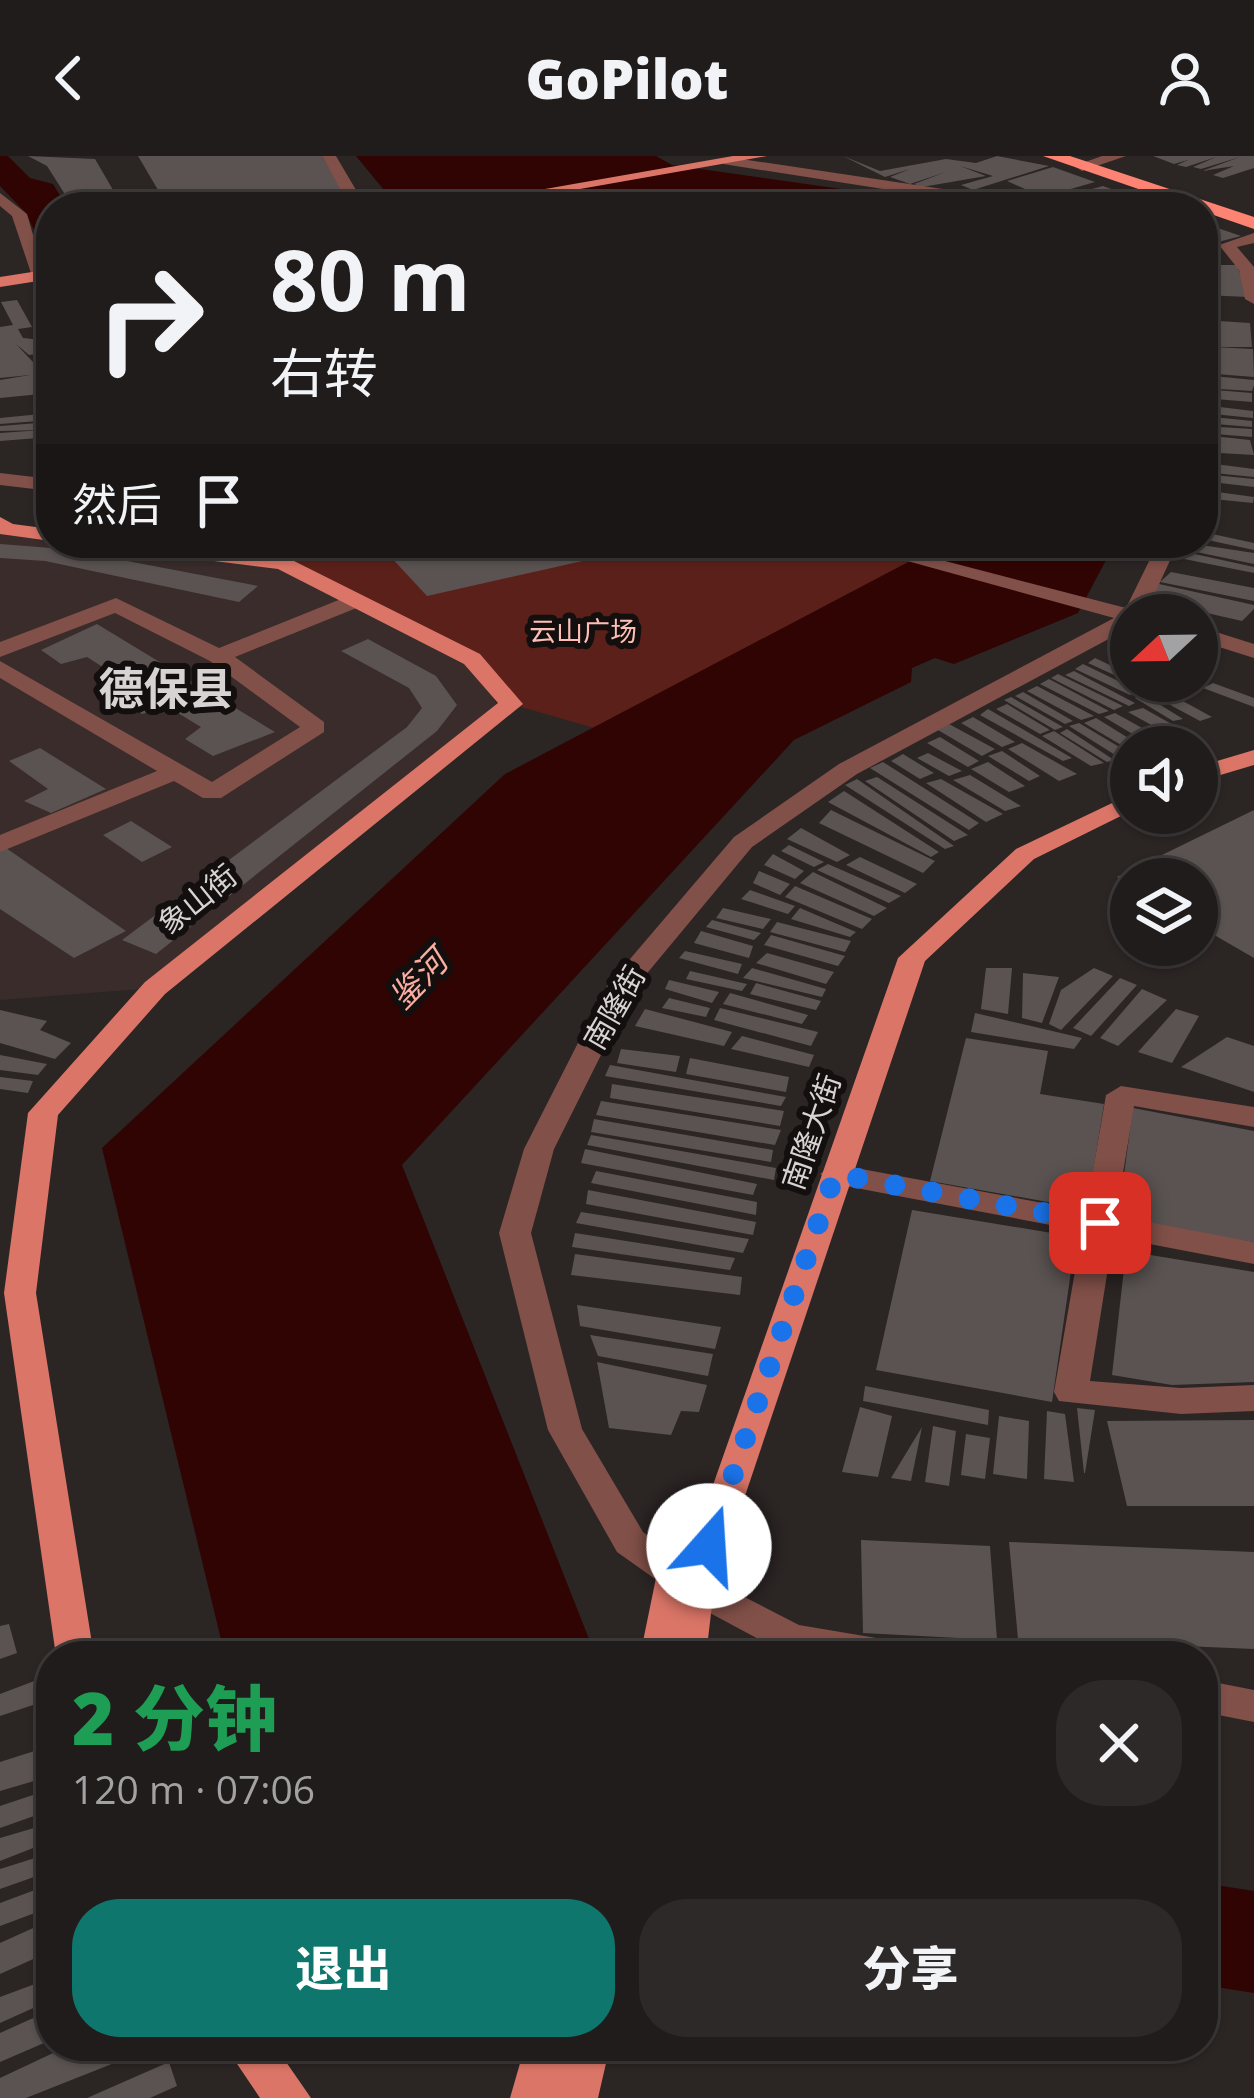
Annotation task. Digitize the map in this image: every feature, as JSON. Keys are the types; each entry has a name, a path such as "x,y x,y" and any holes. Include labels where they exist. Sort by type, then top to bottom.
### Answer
{"highway":[{"path":"1052,156 1160,192"},
{"path":"1112,157 1216,192"},
{"path":"1218,193 1254,205"},
{"path":"1218,211 1254,223"}],"main road":[{"path":"561,192 760,156"},
{"path":"0,283 36,277"},
{"path":"0,523 7,530 36,533"},
{"name":"象山街","path":"73,1641 20,1293 43,1113 155,988 511,704 472,659 283,563 242,558"},
{"path":"1218,769 1254,758"},
{"name":"南隆大街","path":"685,1581 912,958 1025,854 1110,812"},
{"path":"664,1641 685,1581"},
{"path":"685,1581 687,1641"},
{"path":"259,2061 288,2098"}],"street":[{"path":"329,156 349,192"},
{"path":"1082,166 1112,157"},
{"path":"728,161 931,192"},
{"path":"0,198 19,214 36,252"},
{"path":"1254,238 1227,245 1251,271 1254,299"},
{"path":"0,479 36,483"},
{"path":"910,558 1110,610"},
{"path":"1143,594 1161,558"},
{"path":"218,656 356,600"},
{"path":"0,650 116,605 218,656 316,727 212,794 0,668"},
{"name":"南隆街","path":"803,1641 685,1581 630,1542 565,1430 514,1232 538,1149 621,986 743,842 848,769 1110,628"},
{"path":"1218,640 1254,651"},
{"path":"0,844 175,772"},
{"path":"1254,1117 1121,1095 1071,1392 1181,1401 1254,1398"},
{"path":"835,1174 1254,1253"},
{"path":"1218,1699 1254,1706"}],"shaded area":[{"path":"0,523 36,531 36,558 242,558 283,563 472,659 501,712 155,988 0,1000"}],"green space":[{"name":"云山广场","path":"308,558 914,559 594,728 511,704 472,659 283,563"}],"water":[{"path":"0,156 8,156 30,178 53,184 58,192 36,192 36,235 26,213 0,186"},
{"path":"356,156 656,156 672,165 862,192 386,192"},
{"path":"1107,558 1078,613 954,664 935,658 912,668 911,682 794,740 402,1165 590,1641 221,1641 102,1148 505,774 914,559"}],"building":[{"path":"28,156 95,159 114,192 63,192 47,166"},
{"path":"138,156 322,156 343,192 159,192"},
{"path":"843,156 880,171 946,159 976,163 997,156 1049,166 973,190 961,185 993,176 960,166 986,176 922,187 914,184 946,172 910,184 890,177 910,169 885,177"},
{"path":"1153,156 1254,156 1254,168 1223,178 1213,175 1234,166 1202,171 1240,157 1201,169 1193,167 1216,157 1186,167 1177,165 1188,160 1174,164"},
{"path":"1053,167 1095,182 1060,192 1032,192 1007,181"},
{"path":"1103,186 1120,192 1081,192"},
{"path":"1218,228 1241,236 1218,242"},
{"path":"1218,265 1237,265 1248,297 1218,296 1222,287 1218,287"},
{"path":"17,300 32,327 18,329 23,338 36,339 36,354 29,355 16,344 36,362 36,394 0,398 0,380 30,375 0,378 0,327 13,325 1,302"},
{"path":"1218,321 1250,323 1252,347 1218,347"},
{"path":"1218,347 1253,349 1254,377 1218,374"},
{"path":"1218,376 1254,380 1252,391 1218,389"},
{"path":"1218,390 1252,393 1252,402 1218,399"},
{"path":"1218,407 1253,411 1253,418 1218,414"},
{"path":"36,414 36,421 0,424 0,418"},
{"path":"1218,418 1252,421 1252,427 1218,424"},
{"path":"36,423 36,430 0,431 0,426"},
{"path":"1218,427 1252,429 1252,437 1218,434"},
{"path":"36,430 36,438 0,441 0,433"},
{"path":"1218,437 1250,440 1254,455 1218,453"},
{"path":"1218,464 1254,469 1254,477 1218,473"},
{"path":"1218,475 1254,479 1254,487 1218,483"},
{"path":"1218,492 1254,497 1253,503 1218,500"},
{"path":"1218,535 1254,543 1254,550 1218,542"},
{"path":"0,544 36,547 36,558 111,558 258,586 239,602 45,561 0,558"},
{"path":"1218,548 1254,553 1254,564 1218,556"},
{"path":"392,558 596,558 427,596"},
{"path":"1213,558 1254,567 1254,573 1184,559"},
{"path":"1171,572 1254,588 1254,601 1160,582"},
{"path":"1159,584 1204,594 1153,594"},
{"path":"1218,597 1254,605 1242,621 1218,616"},
{"path":"97,624 275,732 213,756 185,739 201,727 168,707 142,714 102,686 118,677 87,657 61,664 41,650"},
{"path":"368,639 436,676 457,705 437,731 156,954 122,940 407,727 422,708 409,688 341,651"},
{"path":"1095,658 1110,665 1110,673 1088,663"},
{"path":"1083,664 1110,677 1110,686 1075,669"},
{"path":"1074,671 1110,690 1110,697 1065,675"},
{"path":"1058,674 1123,706 1114,710 1051,678"},
{"path":"1049,679 1109,711 1099,714 1040,684"},
{"path":"1218,685 1254,698 1254,707 1218,694"},
{"path":"1037,686 1094,716 1081,720 1027,691"},
{"path":"1023,692 1073,721 1065,724 1015,696"},
{"path":"1011,697 1063,727 1055,730 1004,700"},
{"path":"1142,702 1156,702 1183,719 1173,721"},
{"path":"1165,702 1185,702 1212,717 1200,721"},
{"path":"1007,704 1050,730 1040,734 996,709"},
{"path":"1143,708 1175,726 1153,726 1128,712"},
{"path":"988,709 1072,758 1063,761 980,715"},
{"path":"1115,713 1139,726 1119,726 1104,717"},
{"path":"973,717 1015,742 1002,747 961,723"},
{"path":"1096,718 1110,727 1110,738 1084,723"},
{"path":"1079,723 1110,741 1110,752 1069,726"},
{"path":"949,724 995,749 982,756 938,730"},
{"path":"1067,729 1110,761 1107,762 1060,733"},
{"path":"1054,731 1104,763 1091,766 1042,736"},
{"path":"940,737 979,761 968,767 927,743"},
{"path":"1022,743 1077,774 1059,781 1008,749"},
{"path":"40,748 106,789 51,813 24,801 48,789 9,761"},
{"path":"1002,751 1040,776 1029,781 988,756"},
{"path":"928,753 962,771 949,776 917,758"},
{"path":"903,754 934,773 920,779 891,761"},
{"path":"883,762 979,823 969,830 870,768"},
{"path":"988,762 1025,786 1009,792 971,769"},
{"path":"970,775 1021,806 1005,811 953,780"},
{"path":"877,777 968,835 954,841 865,781"},
{"path":"857,779 954,846 945,849 845,785"},
{"path":"941,779 1003,814 986,822 926,783"},
{"path":"844,791 939,852 931,857 828,802"},
{"path":"831,810 935,861 923,873 819,823"},
{"path":"1254,810 1254,958 1218,937 1218,858 1156,858 1205,834 1218,834 1218,828"},
{"path":"131,821 172,847 142,862 103,835"},
{"path":"801,828 850,855 837,862 787,839"},
{"path":"789,845 824,862 814,867 781,851"},
{"path":"6,848 126,931 74,958 0,909 0,851"},
{"path":"773,854 804,871 795,879 764,865"},
{"path":"860,857 917,884 905,893 846,865"},
{"path":"828,864 901,896 889,903 817,870"},
{"path":"759,871 790,884 780,895 753,883"},
{"path":"813,872 887,908 874,916 800,883"},
{"path":"795,886 872,919 862,929 785,897"},
{"path":"750,890 795,906 788,914 741,899"},
{"path":"723,908 771,919 763,929 716,918"},
{"path":"800,908 856,932 850,937 791,919"},
{"path":"712,920 761,933 754,940 706,927"},
{"path":"777,922 851,941 845,952 770,932"},
{"path":"701,931 753,946 749,958 694,943"},
{"path":"771,935 845,956 838,966 764,945"},
{"path":"685,951 742,964 738,974 679,958"},
{"path":"767,953 834,972 826,984 756,963"},
{"path":"752,968 826,989 822,997 743,978"},
{"path":"986,968 1012,968 1008,1014 981,1009"},
{"path":"1094,968 1113,976 1061,1030 1049,1024 1061,990"},
{"path":"690,971 747,984 742,991 686,979"},
{"path":"1023,973 1059,977 1042,1023 1022,1018"},
{"path":"1120,978 1137,985 1091,1036 1073,1028"},
{"path":"669,980 719,992 712,1003 665,989"},
{"path":"756,983 821,1001 816,1010 750,994"},
{"path":"1142,989 1167,1000 1118,1046 1100,1038"},
{"path":"730,993 808,1015 802,1024 723,1004"},
{"path":"669,998 710,1008 706,1017 662,1008"},
{"path":"720,1008 818,1032 811,1046 714,1020"},
{"path":"645,1009 732,1032 724,1046 635,1026"},
{"path":"1176,1009 1199,1016 1172,1063 1138,1052"},
{"path":"0,1010 47,1021 40,1030 71,1043 55,1059 0,1043"},
{"path":"975,1013 1082,1038 1074,1049 971,1032"},
{"path":"742,1036 814,1055 809,1067 731,1049"},
{"path":"1227,1037 1254,1046 1254,1092 1181,1067"},
{"path":"966,1038 1048,1051 1040,1094 1104,1104 1087,1209 930,1181"},
{"path":"621,1049 680,1056 676,1072 617,1063"},
{"path":"0,1055 47,1064 38,1075 0,1070"},
{"path":"690,1058 789,1077 786,1092 686,1074"},
{"path":"610,1065 786,1097 781,1106 605,1076"},
{"path":"0,1077 33,1081 28,1093 0,1089"},
{"path":"612,1084 784,1111 780,1126 610,1098"},
{"path":"601,1101 781,1130 775,1145 596,1115"},
{"path":"1133,1108 1254,1131 1254,1242 1118,1219"},
{"path":"594,1119 773,1150 771,1162 591,1132"},
{"path":"591,1135 776,1168 774,1180 587,1145"},
{"path":"585,1149 757,1184 753,1195 581,1163"},
{"path":"596,1171 757,1202 756,1215 591,1183"},
{"path":"588,1190 756,1222 753,1235 586,1204"},
{"path":"912,1210 1076,1237 1052,1402 876,1370"},
{"path":"581,1212 749,1239 743,1253 576,1223"},
{"path":"575,1233 735,1258 730,1270 572,1247"},
{"path":"1126,1251 1254,1272 1254,1382 1172,1385 1112,1375"},
{"path":"575,1254 742,1277 740,1295 571,1275"},
{"path":"577,1305 721,1327 715,1349 580,1326"},
{"path":"590,1335 713,1354 708,1376 598,1356"},
{"path":"597,1362 707,1385 699,1412 681,1411 671,1435 609,1428"},
{"path":"865,1386 989,1410 988,1425 863,1401"},
{"path":"860,1407 892,1416 878,1477 842,1472"},
{"path":"1077,1408 1095,1410 1085,1473 1084,1473"},
{"path":"1047,1411 1065,1414 1074,1482 1044,1479"},
{"path":"999,1416 1029,1421 1027,1479 993,1474"},
{"path":"1254,1420 1254,1506 1127,1506 1107,1421"},
{"path":"933,1426 956,1431 949,1486 925,1482"},
{"path":"922,1427 911,1481 891,1478"},
{"path":"966,1434 990,1438 985,1479 961,1475"},
{"path":"861,1540 990,1546 997,1640 863,1633"},
{"path":"1009,1542 1254,1552 1254,1649 1218,1647 1218,1641 1018,1639"},
{"path":"9,1624 17,1653 0,1659 0,1626"},
{"path":"36,1680 36,1704 0,1716 0,1694"},
{"path":"36,1751 36,1780 0,1791 0,1762"},
{"path":"36,1794 36,1815 0,1828 0,1806"},
{"path":"36,1827 36,1847 0,1861 0,1838"},
{"path":"36,1858 36,1876 0,1889 0,1869"},
{"path":"36,1890 36,1913 0,1926 0,1903"},
{"path":"36,1927 36,1958 0,1974 0,1943"},
{"path":"36,1984 36,2007 0,2023 0,1997"},
{"path":"36,2017 36,2046 0,2062 0,2033"},
{"path":"36,2061 119,2061 26,2098 0,2098 0,2078"},
{"path":"169,2062 177,2086 150,2098 87,2098"}],"waterway":[{"name":"鉴河","path":"1218,1936 1254,1942"}],"district":[{"name":"德保县","path":"166,689"}],"route":[{"path":"709,1546 835,1174 1100,1223"}]}
